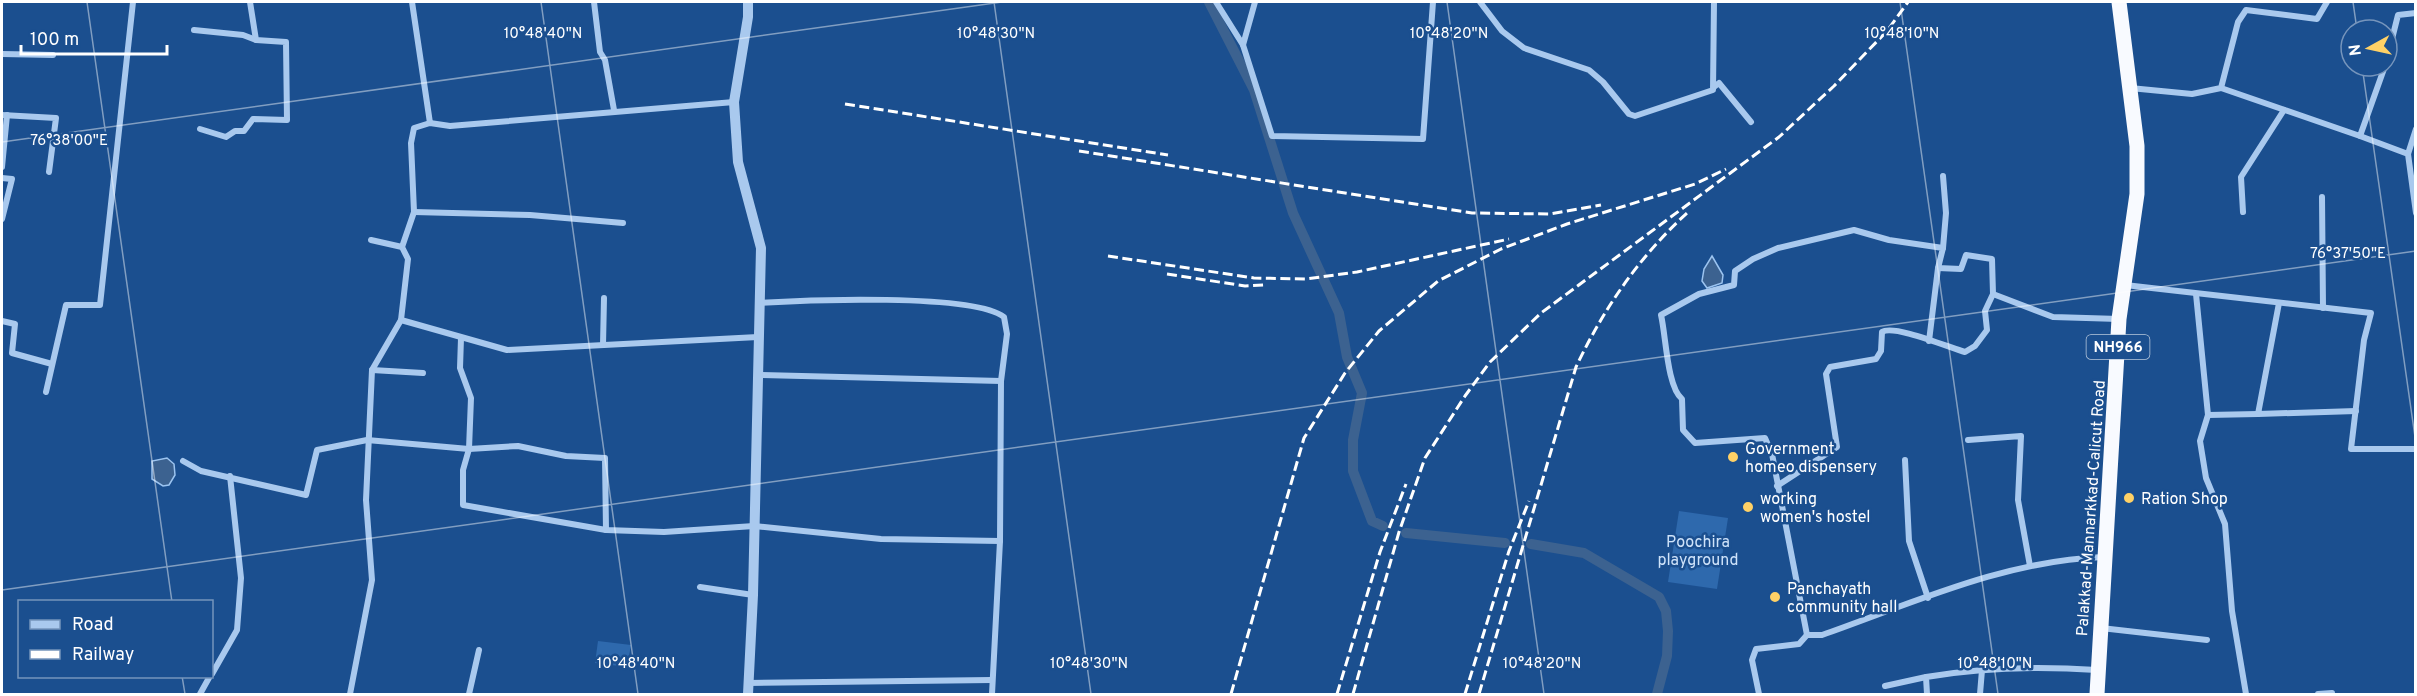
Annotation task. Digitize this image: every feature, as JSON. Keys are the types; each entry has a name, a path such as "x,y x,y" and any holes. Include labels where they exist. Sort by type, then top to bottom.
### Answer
{"highway":[{"name":"Palakkad-Mannarkkad-Calicut Road","path":"2097,694 2120,319 2138,194 2137,146 2120,2"}],"street":[{"path":"46,392 66,305 100,304 133,2"},
{"path":"250,2 256,40"},
{"path":"412,2 430,123"},
{"path":"594,2 600,52 605,60 614,110"},
{"path":"748,2 748,17 734,102 738,162 761,248 753,595 748,689 992,680"},
{"path":"1216,2 1244,45 1272,136 1423,139 1433,2"},
{"path":"1244,45 1255,2"},
{"path":"1480,2 1502,31 1524,48 1589,70 1603,82 1629,114 1635,116 1713,90 1719,83 1751,122"},
{"path":"1714,2 1714,87"},
{"path":"2221,88 2238,22 2246,10 2317,19 2327,2"},
{"path":"2397,18 2398,15 2415,14"},
{"path":"194,30 243,35 256,40 286,42 287,120 254,119 244,131 235,131 226,137 200,129"},
{"path":"2,54 53,55"},
{"path":"2360,136 2381,78"},
{"path":"2130,88 2192,94 2221,88 2408,154"},
{"path":"350,694 372,580 366,500 372,370 400,320 408,259 402,247 414,212 412,130 430,123 450,126 614,110 734,102"},
{"path":"2243,212 2241,177 2284,110"},
{"path":"2,167 4,115 56,118 49,172"},
{"path":"2415,129 2408,154 2415,213"},
{"path":"1929,341 1946,213 1943,176"},
{"path":"2,178 12,179 2,219"},
{"path":"2322,197 2324,308"},
{"path":"414,212 530,215 623,223"},
{"path":"1808,635 1772,454 1765,438 1695,442 1683,430 1682,399 1675,394 1671,380 1661,315 1699,294 1734,285 1735,271 1753,259 1778,248 1824,237 1854,230 1889,240 1943,248"},
{"path":"371,240 402,247"},
{"path":"1777,486 1837,447 1826,374 1830,367 1876,359 1881,351 1881,332 1884,330 1916,333 1929,341 1965,351 1975,346 1987,330 1985,311 1993,294 1992,259 1966,255 1961,269 1938,268"},
{"path":"2124,285 2371,313 2364,340 2351,449 2415,449"},
{"path":"1993,294 2053,317 2120,319"},
{"path":"2196,294 2208,415 2200,441 2206,478 2225,524 2232,611 2246,694"},
{"path":"603,345 604,298"},
{"path":"759,303 863,298 954,305 997,312 1004,318 1007,334 1001,381 1000,541 992,694"},
{"path":"2258,414 2279,303"},
{"path":"400,320 507,350 758,337"},
{"path":"2,321 15,324 12,353 52,364"},
{"path":"462,338 460,368 471,398 469,449 463,470 465,506 606,530 664,532 754,526 881,538 1000,541"},
{"path":"372,370 423,374"},
{"path":"757,375 1001,381"},
{"path":"2208,415 2356,411"},
{"path":"1968,440 2021,436 2018,500 2030,566"},
{"path":"183,461 201,471 306,495 317,450 367,440 469,449 518,446 566,456 605,458 606,530"},
{"path":"1905,459 1909,541 1928,598"},
{"path":"213,672 237,630 242,578 230,477"},
{"path":"1759,694 1752,660 1756,649 1799,644 1808,635 1822,635 1989,576 2051,561 2104,557"},
{"path":"700,586 753,595"},
{"path":"2101,628 2207,640"},
{"path":"470,694 479,650"},
{"path":"1886,686 1926,677 1982,670 2035,666 2097,670"},
{"path":"1980,694 1982,670"},
{"path":"1926,677 1927,694"},
{"path":"200,694 209,678"},
{"path":"2318,694 2332,693"}],"green space":[{"name":"Poochira playground","path":"1679,511 1728,518 1717,589 1668,582"},
{"path":"598,641 631,645 627,667 595,663"}],"shaded area":[{"path":"1712,256 1723,275 1722,283 1707,288 1702,281 1704,269"},
{"path":"167,458 174,464 175,475 169,485 163,486 152,479 152,461"}],"waterway":[{"path":"1209,2 1254,90 1293,213 1339,313 1347,357 1362,393 1353,440 1353,471 1372,521 1383,526"},
{"path":"1406,533 1505,543"},
{"path":"1531,544 1584,553 1659,597 1666,611 1668,631 1667,656 1657,694"}],"railway":[{"path":"1353,694 1399,532 1425,458 1490,362 1541,313 1779,137 1834,86 1887,31 1908,2"},
{"path":"845,104 1168,155"},
{"path":"1079,151 1472,213 1550,214 1601,205"},
{"path":"1231,694 1304,438 1345,373 1379,331 1438,281 1501,249 1567,224 1695,184 1726,169"},
{"path":"1479,694 1576,367 1598,324 1624,284 1653,247 1687,213"},
{"path":"1108,256 1254,278 1306,279 1357,272 1509,239"},
{"path":"1167,274 1245,286 1265,285"},
{"path":"1337,694 1380,552 1406,484"},
{"path":"1465,694 1509,551 1529,501"}],"place":[{"name":"Government homeo dispensery","path":"1733,457"},
{"name":"Ration Shop","path":"2129,498"},
{"name":"working women's hostel","path":"1748,507"},
{"name":"Panchayath community hall","path":"1775,597"}]}
